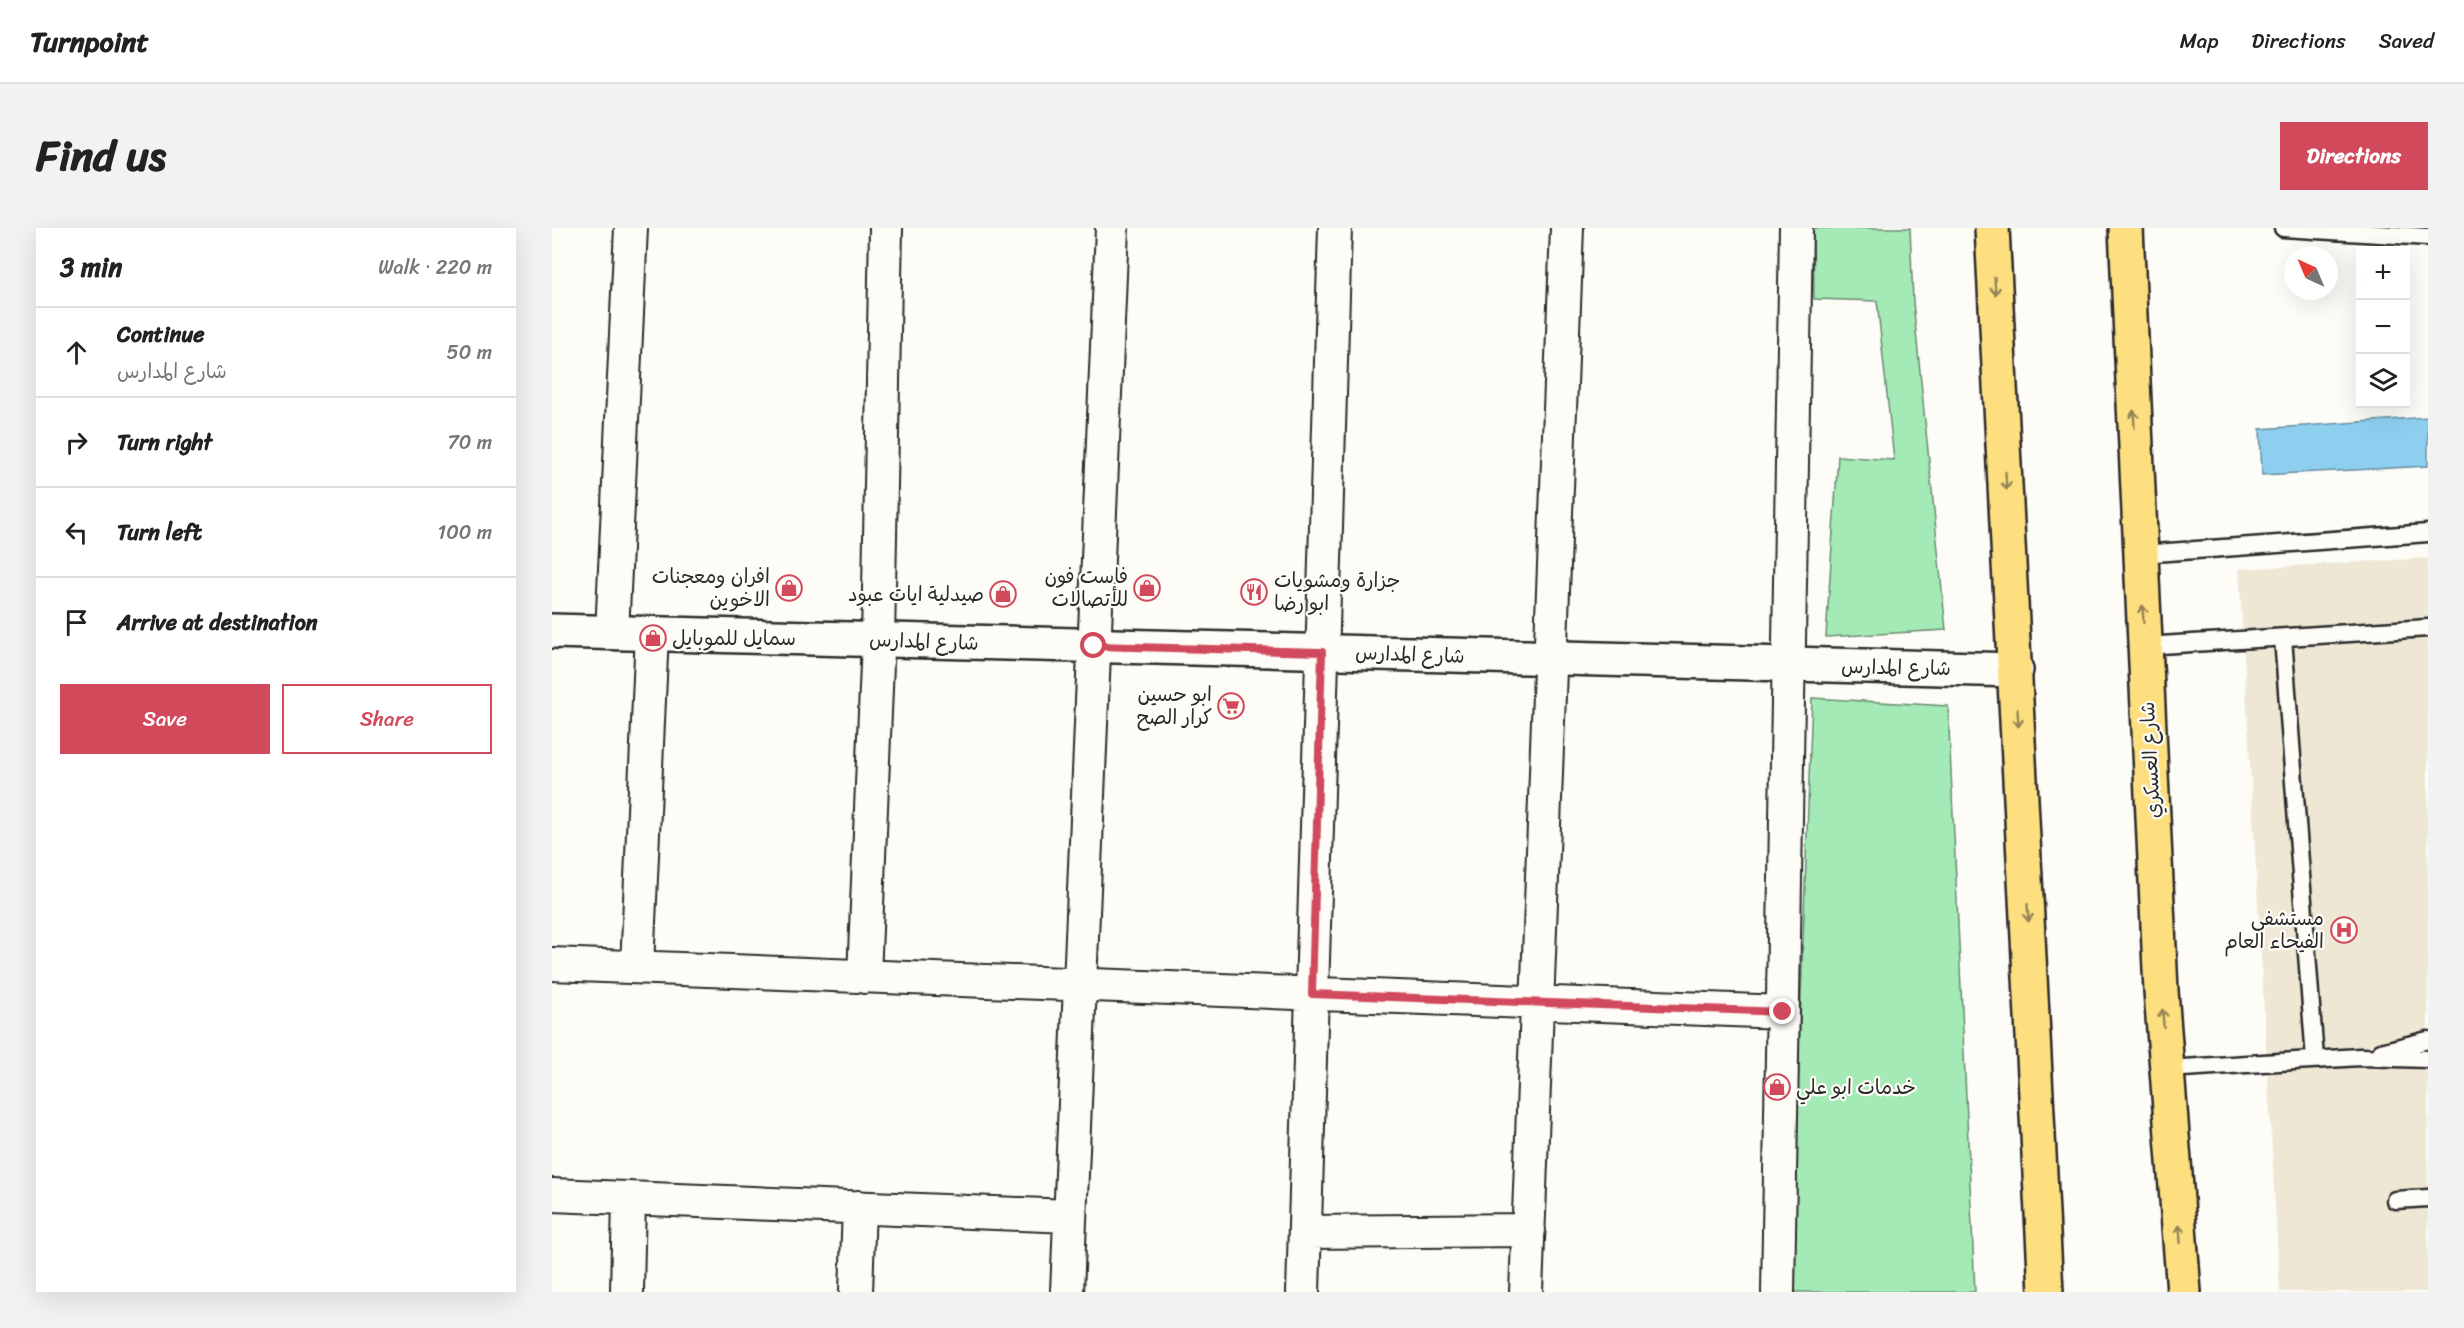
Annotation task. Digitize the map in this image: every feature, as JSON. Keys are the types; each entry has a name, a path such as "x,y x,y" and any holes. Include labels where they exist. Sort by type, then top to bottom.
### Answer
{"main road":[{"path":"1992,228 2046,1292"},
{"name":"شارع العسكري","path":"2126,228 2167,1069 2184,1292"}],"street":[{"path":"612,633 631,228"},
{"path":"864,977 878,640 886,228"},
{"path":"1067,1292 1112,228"},
{"path":"1303,1292 1335,228"},
{"path":"1526,1292 1567,228"},
{"path":"1778,1292 1796,228"},
{"name":"شارع المدارس","path":"552,631 2016,670"},
{"path":"637,968 652,633"},
{"path":"552,964 1783,1012"},
{"path":"552,1195 1070,1216"},
{"path":"627,1292 629,1198"},
{"path":"855,1292 859,1207"},
{"path":"1305,1232 1528,1230"}],"lane":[{"path":"2283,228 2428,237"},
{"path":"2141,554 2428,533"},
{"path":"2145,646 2428,628"},
{"path":"2283,638 2315,1059"},
{"path":"2360,1057 2428,1041"},
{"path":"2167,1069 2360,1057 2428,1059"},
{"path":"2395,1200 2428,1198"}],"shaded area":[{"name":"مستشفى الفيحاء العام","path":"2428,558 2428,1292 2280,1292 2239,569"}],"green space":[{"path":"1813,228 1910,228 1913,302 1946,630 1826,637 1838,456 1894,460 1877,301 1814,299"},
{"path":"1812,698 1948,706 1975,1292 1790,1292"}],"water":[{"path":"2428,417 2428,466 2262,475 2260,429"}],"place":[{"name":"افران ومعجنات الاخوين","path":"789,588"},
{"name":"فاست فون للأتصالات","path":"1147,588"},
{"name":"جزارة ومشويات ابو رضا","path":"1254,592"},
{"name":"صيدلية ايات عبود","path":"1003,594"},
{"name":"سمايل للموبايل","path":"653,638"},
{"name":"ابو حسين كرار الصح","path":"1231,706"},
{"name":"مستشفى الفيحاء العام","path":"2344,930"},
{"name":"خدمات ابو علي","path":"1777,1087"}],"route":[{"path":"1094,646 1322,652 1312,994 1783,1012"}]}
